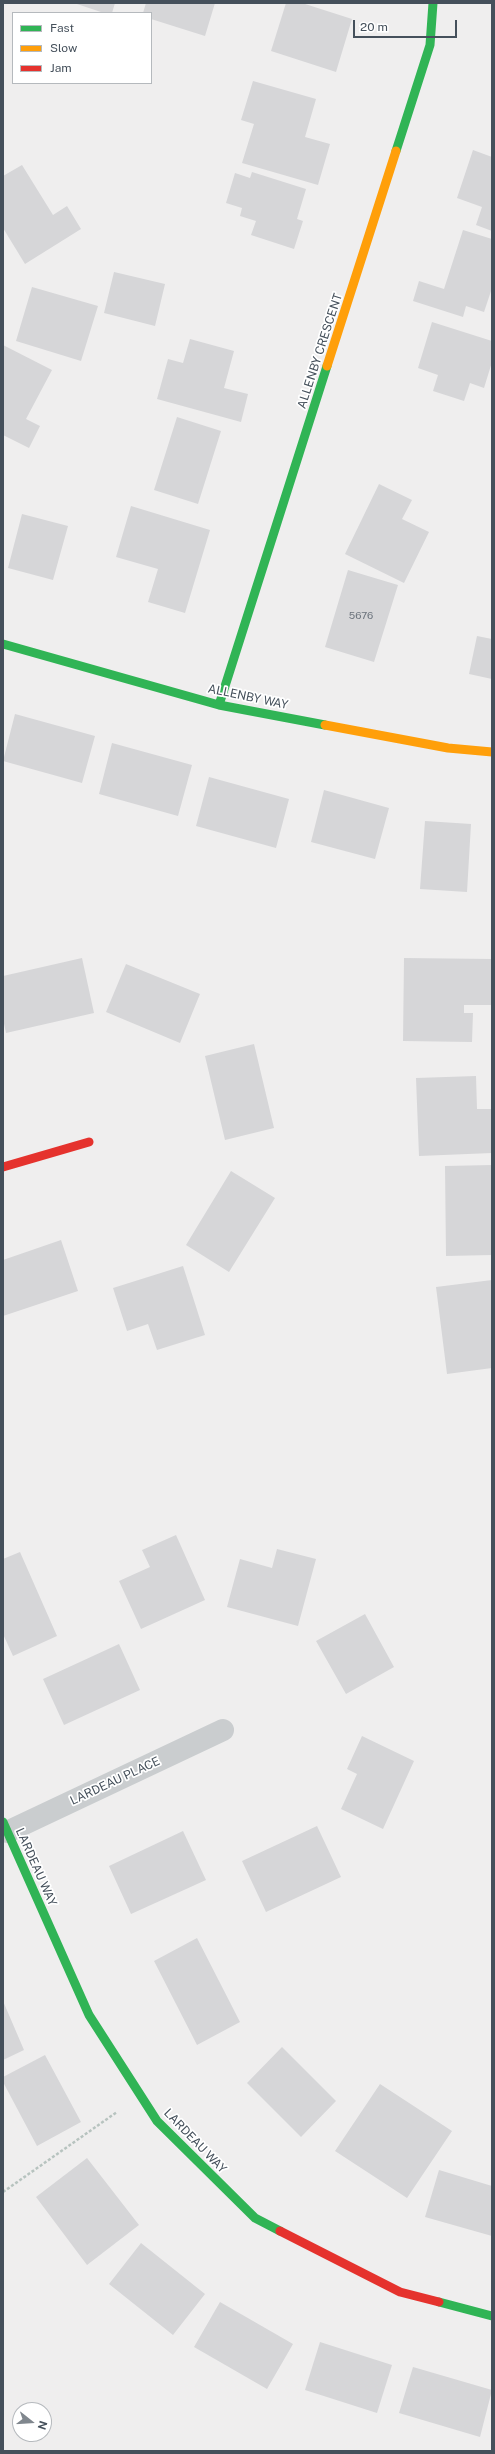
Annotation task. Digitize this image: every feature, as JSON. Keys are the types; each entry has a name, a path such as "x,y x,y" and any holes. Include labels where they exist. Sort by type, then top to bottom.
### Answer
{"street":[{"name":"ALLENBY CRESCENT","path":"219,705 430,46 433,3"},
{"name":"ALLENBY WAY","path":"3,644 219,705 448,748 492,752"},
{"path":"3,1167 89,1142"},
{"name":"LARDEAU PLACE","path":"5,1827 222,1730"},
{"name":"LARDEAU WAY","path":"5,1827 89,2015 157,2121 255,2218 400,2292 492,2316"}],"path":[{"path":"3,2192 140,2095"}],"building":[{"path":"74,3 115,3 112,12 101,12"},
{"path":"146,3 215,3 205,36 152,19 152,12 143,12"},
{"path":"286,3 302,3 352,19 336,72 271,51"},
{"path":"253,81 316,99 305,137 330,144 318,185 242,163 254,124 241,120"},
{"path":"473,150 492,157 492,231 476,225 482,207 457,198"},
{"path":"22,165 53,215 67,206 81,229 25,264 3,228 3,176"},
{"path":"252,172 306,189 297,219 303,221 294,249 251,235 256,221 240,216 242,208 226,203 235,173 250,178"},
{"path":"463,230 492,239 492,288 484,312 466,306 463,317 413,301 419,281 444,289"},
{"path":"114,272 165,284 155,326 104,313"},
{"path":"32,287 98,306 81,361 16,341"},
{"path":"432,322 492,341 492,362 484,388 470,383 464,401 433,391 438,375 418,368"},
{"path":"190,339 234,351 224,388 248,394 241,422 157,399 168,359 183,363"},
{"path":"3,345 52,370 26,419 40,426 29,448 3,435"},
{"path":"177,417 221,431 198,504 154,490"},
{"path":"379,484 412,500 402,519 429,532 404,583 345,554"},
{"path":"131,506 210,530 185,613 148,602 158,569 116,557"},
{"path":"22,514 68,526 53,580 8,568"},
{"path":"348,570 398,585 374,662 325,647"},
{"path":"477,636 492,639 492,679 469,674"},
{"path":"15,714 95,736 82,783 3,761"},
{"path":"112,743 192,765 178,816 99,794"},
{"path":"209,777 289,799 276,848 196,826"},
{"path":"324,790 389,808 375,859 311,842"},
{"path":"425,821 471,824 467,892 420,889"},
{"path":"82,958 94,1013 6,1033 3,1019 3,976"},
{"path":"404,958 492,959 492,1005 464,1005 464,1013 473,1013 472,1042 403,1041"},
{"path":"126,964 200,994 180,1043 106,1012"},
{"path":"254,1044 274,1128 225,1140 205,1056"},
{"path":"476,1076 477,1109 492,1109 492,1153 419,1156 416,1078"},
{"path":"492,1165 492,1255 446,1256 445,1166"},
{"path":"231,1171 275,1198 229,1272 186,1245"},
{"path":"61,1240 78,1291 3,1316 3,1260"},
{"path":"183,1266 205,1335 157,1350 148,1324 127,1331 113,1288"},
{"path":"492,1280 492,1368 447,1374 436,1287"},
{"path":"176,1535 205,1600 141,1629 119,1581 150,1567 142,1550"},
{"path":"277,1549 316,1559 298,1626 227,1607 240,1559 272,1568"},
{"path":"20,1552 57,1636 13,1656 3,1634 3,1559"},
{"path":"365,1614 394,1667 346,1694 316,1641"},
{"path":"119,1644 140,1690 64,1725 43,1679"},
{"path":"362,1736 414,1761 383,1829 341,1809 357,1774 347,1769"},
{"path":"317,1826 341,1877 266,1912 242,1861"},
{"path":"183,1831 206,1880 131,1914 109,1866"},
{"path":"197,1938 240,2022 197,2045 154,1961"},
{"path":"3,2001 24,2050 3,2060"},
{"path":"282,2047 336,2101 301,2137 247,2083"},
{"path":"45,2055 81,2122 37,2146 3,2082 3,2077"},
{"path":"380,2084 452,2131 407,2198 335,2151"},
{"path":"87,2158 139,2225 87,2265 36,2197"},
{"path":"439,2170 492,2186 492,2236 425,2217"},
{"path":"141,2243 205,2294 173,2335 109,2284"},
{"path":"220,2302 293,2344 267,2389 194,2347"},
{"path":"320,2342 392,2365 377,2413 305,2390"},
{"path":"413,2367 492,2390 480,2437 399,2413"}],"traffic: fast":[{"path":"396,151 430,45 433,3"},
{"path":"219,705 327,366"},
{"path":"3,644 219,705 325,725"},
{"path":"3,1822 89,2015 157,2121 255,2218 280,2231"},
{"path":"439,2302 492,2316"}],"traffic: slow":[{"path":"327,366 396,151"},
{"path":"325,725 448,748 492,752"}],"traffic: jam":[{"path":"3,1167 89,1142"},
{"path":"280,2231 400,2292 439,2302"}]}
